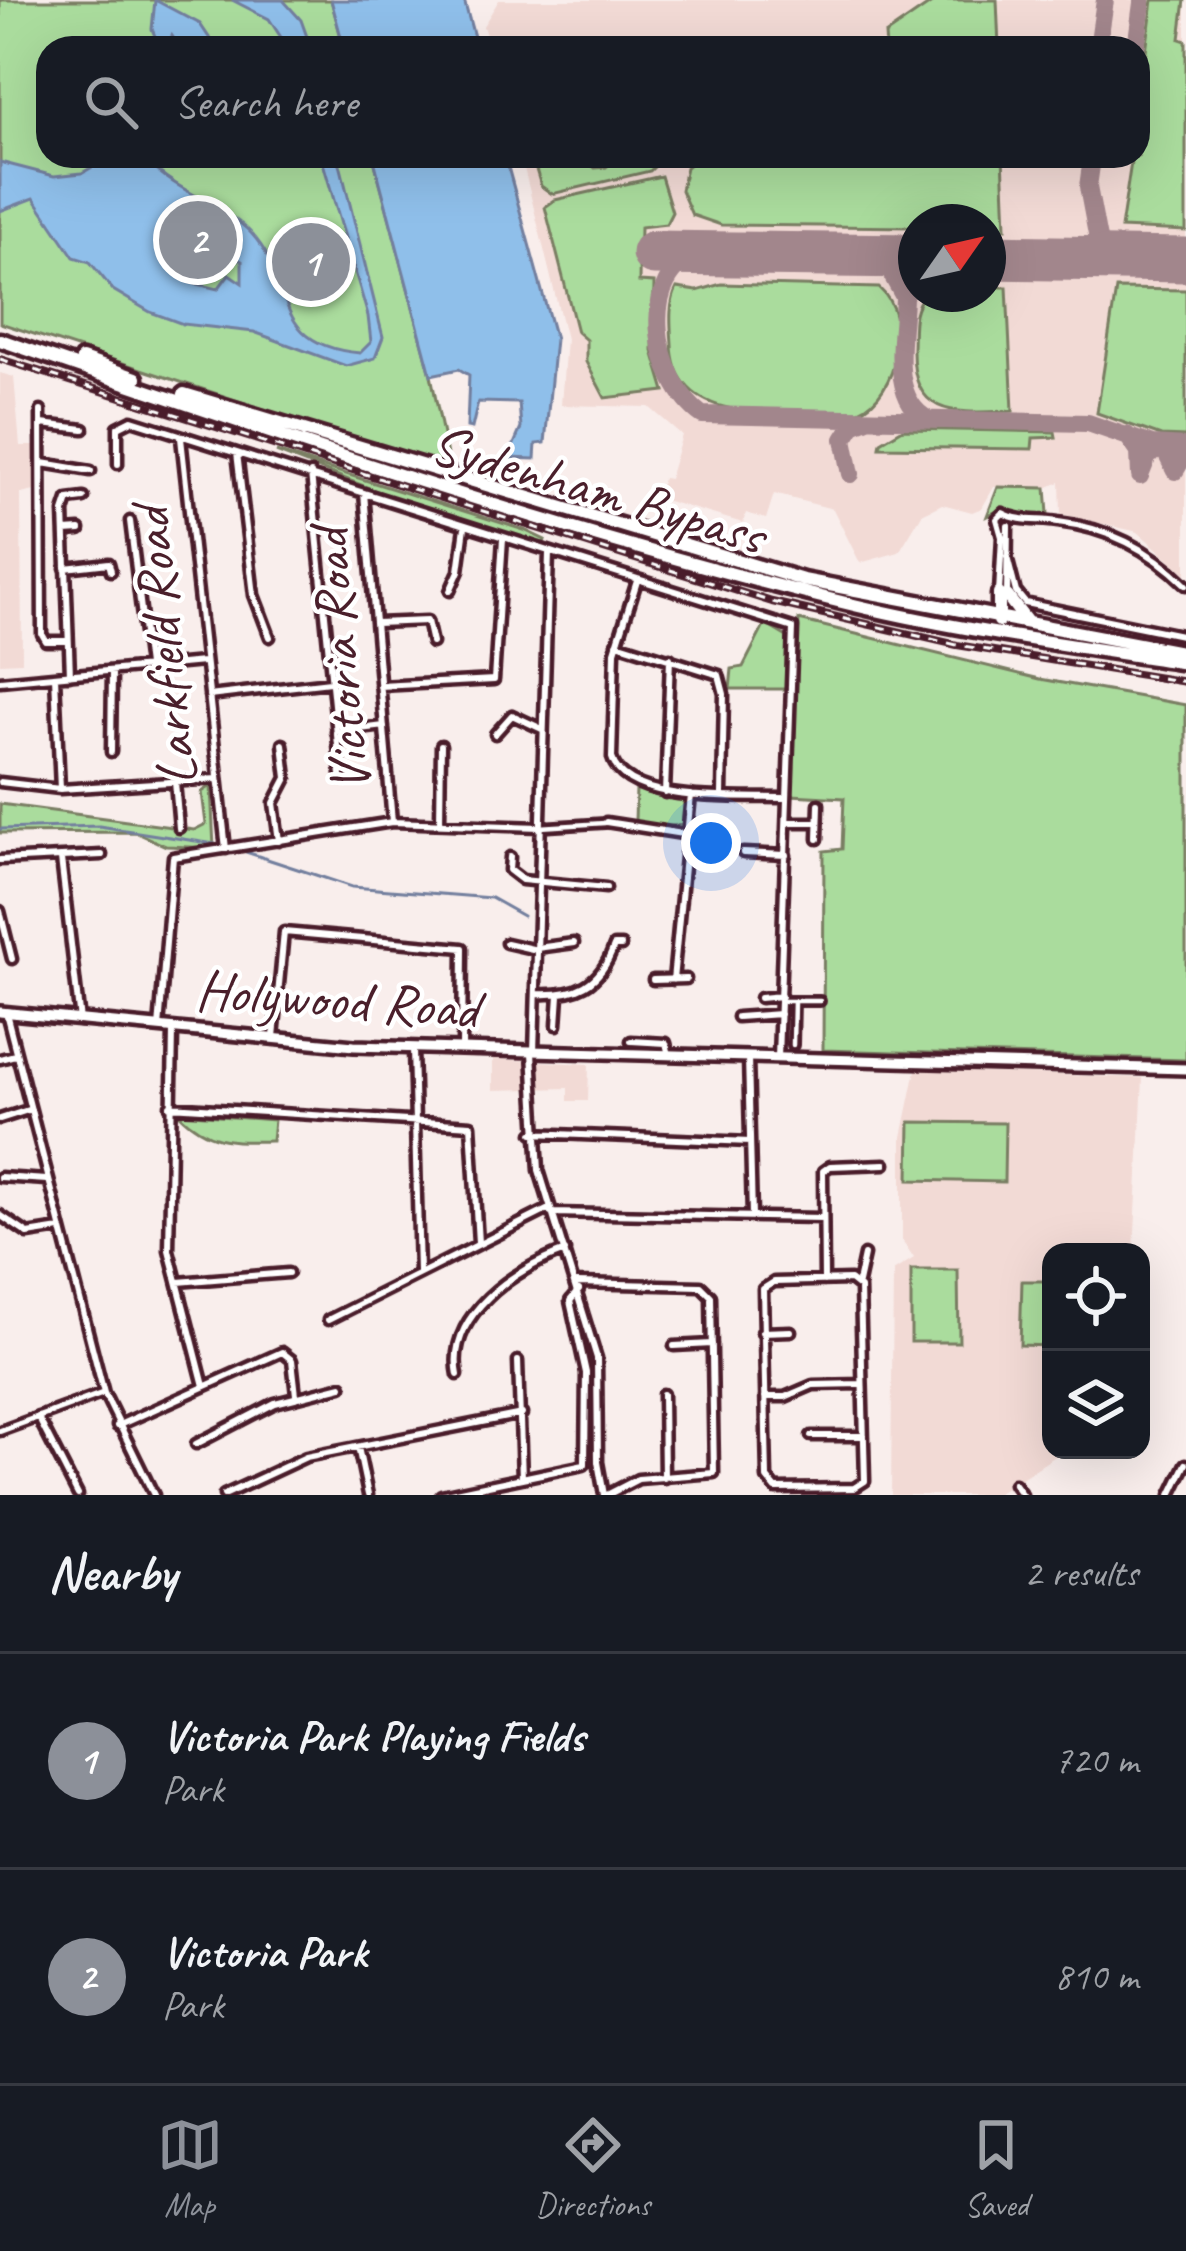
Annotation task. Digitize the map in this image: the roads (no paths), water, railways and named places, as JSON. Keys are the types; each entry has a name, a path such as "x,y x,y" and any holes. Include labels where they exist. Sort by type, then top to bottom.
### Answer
{"highway":[{"name":"Sydenham Bypass","path":"0,336 290,429 753,567 880,599 1186,653"},
{"name":"Sydenham Bypass","path":"0,336 371,466 852,604 1018,637 1186,663"},
{"path":"968,614 1001,597"},
{"path":"1001,597 998,619 1018,637"},
{"path":"1001,597 1029,624"}],"main road":[{"name":"Holywood Road","path":"3,1012 274,1041 413,1048 1186,1069"}],"street":[{"path":"41,411 42,634 46,641 67,641"},
{"path":"118,464 117,432 126,420 310,472 465,526 793,628 778,1058"},
{"path":"41,424 84,429"},
{"name":"Larkfield Road","path":"181,438 226,849"},
{"path":"237,452 254,596 270,638"},
{"path":"42,463 91,471"},
{"path":"310,472 341,775"},
{"name":"Victoria Road","path":"364,493 392,822"},
{"path":"70,675 65,504 84,498"},
{"path":"130,521 148,667"},
{"path":"1007,524 1053,521 1102,530 1132,543 1186,585"},
{"path":"1001,597 1007,524"},
{"path":"1001,597 1007,524"},
{"path":"451,591 451,580 460,571 465,526"},
{"path":"65,531 80,530"},
{"path":"380,686 494,680 503,538"},
{"path":"549,553 533,1133 550,1211 578,1286 597,1358 598,1462 606,1495 638,1479 714,1473 711,1296 701,1286 578,1286"},
{"path":"1006,557 1016,592 1029,605 1186,636"},
{"path":"65,568 100,562 109,563 111,571"},
{"path":"637,581 617,644 613,764 620,776 665,793 787,798"},
{"path":"376,623 427,621 432,643"},
{"path":"617,644 710,669 722,682 722,794"},
{"path":"665,793 670,658"},
{"path":"0,681 203,662"},
{"path":"111,752 112,670"},
{"path":"55,676 60,789"},
{"path":"207,696 330,682"},
{"path":"494,728 515,715 542,729"},
{"path":"336,732 384,726"},
{"path":"279,841 274,803 287,778 283,743"},
{"path":"440,823 441,745"},
{"path":"0,782 60,789 217,778"},
{"path":"175,782 179,829"},
{"path":"673,980 684,918 691,795"},
{"path":"818,838 819,804"},
{"path":"159,1029 170,861 178,854 392,822 540,826 606,822 689,835"},
{"path":"787,822 818,822"},
{"path":"743,854 785,855"},
{"path":"0,860 102,855"},
{"path":"510,857 509,870 522,880 602,888 599,878"},
{"path":"61,859 80,1021"},
{"path":"0,911 12,959"},
{"path":"274,1041 284,932 463,948 462,1050"},
{"path":"506,943 537,949 574,943"},
{"path":"536,994 573,994 606,969 614,946 621,946"},
{"path":"653,980 686,979"},
{"path":"557,1025 559,995"},
{"path":"760,998 820,1001"},
{"path":"793,1045 794,1001"},
{"path":"3,1012 104,1393 154,1495"},
{"path":"737,1017 781,1014"},
{"path":"172,1031 169,1250 204,1386"},
{"name":"Holywood Road","path":"631,1041 666,1043 669,1055"},
{"path":"413,1048 419,1272"},
{"path":"0,1059 15,1055"},
{"path":"748,1058 752,1217"},
{"path":"170,1106 471,1126 478,1243"},
{"path":"0,1119 28,1110"},
{"path":"533,1133 750,1142"},
{"path":"824,1281 826,1169 885,1164"},
{"path":"0,1177 47,1180"},
{"path":"328,1320 550,1211 823,1218"},
{"path":"0,1215 28,1234 60,1229"},
{"path":"445,1370 458,1371 458,1337 496,1292 535,1262 565,1251"},
{"path":"858,1283 768,1284 763,1293 766,1478 774,1489 860,1487 865,1478 858,1283 864,1255"},
{"path":"178,1282 288,1273"},
{"path":"578,1286 570,1301 586,1372 585,1464"},
{"path":"762,1332 791,1330"},
{"path":"674,1346 712,1345"},
{"path":"117,1426 284,1352 292,1360 296,1395"},
{"path":"518,1360 522,1478"},
{"path":"765,1397 785,1397 813,1384 862,1384"},
{"path":"196,1444 296,1395 342,1386"},
{"path":"0,1431 104,1393"},
{"path":"663,1394 664,1478"},
{"path":"224,1495 297,1460 522,1414"},
{"path":"38,1417 78,1495"},
{"path":"811,1436 864,1436"},
{"path":"358,1448 368,1495"},
{"path":"441,1495 598,1462"},
{"path":"1171,1495 1186,1463"},
{"path":"1014,1484 1022,1495"}],"water":[{"path":"155,0 200,24 208,36 155,36"},
{"path":"232,0 283,0 301,20 307,36 280,36 269,19"},
{"path":"331,0 464,0 474,36 341,36"},
{"path":"0,162 54,176 91,168 155,168 251,233 265,252 297,325 311,338 331,348 360,353 371,342 368,316 325,168 341,168 383,337 375,358 346,366 254,332 183,324 150,312 113,290 90,262 74,257 34,198 0,211","holes":["188,231 207,250 242,261 242,283 229,274 218,289 189,282 174,234"]},
{"path":"376,168 508,168 555,339 545,443 536,444 535,459 508,458 521,428 519,403 478,402 472,428 467,427 469,375 459,369 431,375"}],"waterway":[{"path":"0,829 99,826 215,844"},
{"path":"246,852 352,887 491,898 523,916"}],"railway":[{"path":"0,359 772,602 957,645 1186,682"}],"place":[{"name":"Victoria Park","path":"198,240"},
{"name":"Victoria Park Playing Fields","path":"311,262"}]}
